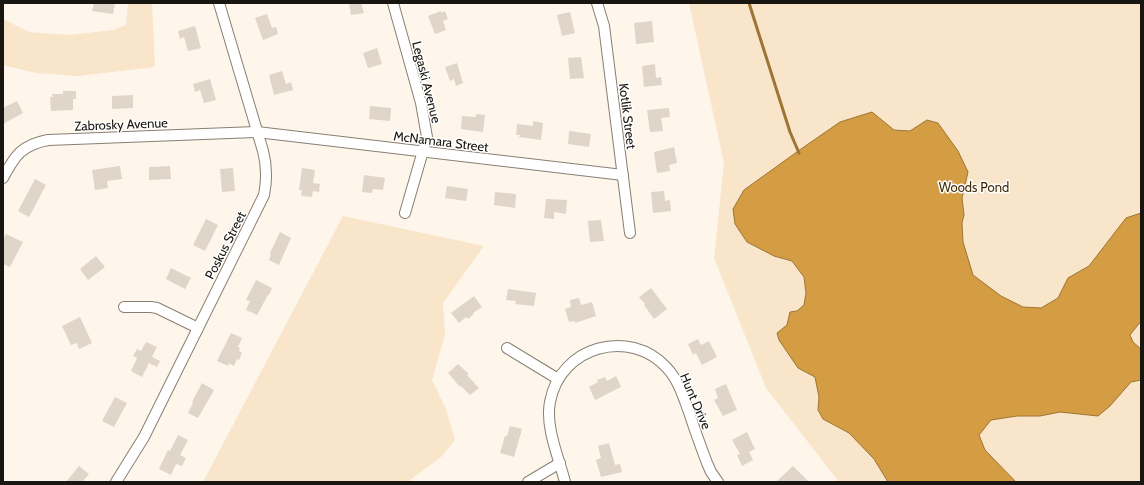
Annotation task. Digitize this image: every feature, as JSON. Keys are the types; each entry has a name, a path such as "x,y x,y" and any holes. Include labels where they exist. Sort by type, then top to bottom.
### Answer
{"street":[{"name":"Poskus Street","path":"116,482 144,437 264,195 267,183 266,163 219,3"},
{"name":"Legaski Avenue","path":"392,3 421,103 427,137 405,213"},
{"name":"Kotlik Street","path":"597,3 604,26 630,233"},
{"name":"McNamara Street","path":"257,132 623,175"},
{"name":"Zabrosky Avenue","path":"3,178 24,148 35,142 48,140 257,132"},
{"path":"124,307 157,308 198,328"},
{"name":"Hunt Drive","path":"564,482 549,419 550,402 554,386 563,372 575,360 590,351 602,347 615,346 632,347 648,353 668,369 677,383 707,463 718,482"},
{"path":"507,348 558,379"},
{"path":"528,482 560,463"}],"green space":[{"path":"128,3 152,3 155,67 78,76 36,73 3,65 3,19 29,32 69,35 113,30 126,25"},
{"name":"Woods Pond","path":"689,3 1141,3 1141,482 994,482 757,181 774,256 792,261 804,277 806,293 804,305 797,311 790,312 787,325 778,333 798,368 815,376 819,397 818,410 823,419 849,433 874,459 888,482 839,482 766,388 714,258 724,163"},
{"path":"343,216 484,246 443,303 445,335 432,380 446,409 455,440 441,457 409,481 203,482"}],"shaded area":[{"name":"Woods Pond","path":"872,112 894,130 910,131 927,120 938,123 958,151 968,172 962,198 964,215 962,223 963,242 973,275 1001,296 1023,307 1041,308 1058,298 1068,278 1089,266 1126,218 1141,213 1141,321 1130,335 1133,342 1141,349 1141,380 1131,382 1110,406 1098,416 1060,412 1040,416 1017,416 991,420 979,435 985,450 1016,482 888,482 874,459 849,433 823,419 818,410 819,397 815,377 798,368 779,340 777,333 787,325 790,312 797,311 804,305 806,293 804,277 792,261 774,256 747,242 735,224 733,209 744,190 801,149 840,122"}],"building":[{"path":"94,3 115,3 113,14 92,11"},
{"path":"349,3 361,3 364,13 351,15"},
{"path":"441,11 441,13 445,11 448,19 443,21 446,30 435,34 428,16"},
{"path":"570,12 575,33 562,36 557,15"},
{"path":"267,14 272,28 276,27 278,34 263,40 255,18"},
{"path":"652,21 654,42 636,44 634,23"},
{"path":"195,26 201,48 188,51 184,37 180,39 178,31"},
{"path":"377,48 382,64 368,68 363,53"},
{"path":"581,57 584,78 570,79 568,58"},
{"path":"457,63 463,83 456,86 454,79 450,81 445,67"},
{"path":"655,64 656,78 661,77 662,85 644,87 642,66"},
{"path":"282,71 286,84 291,82 293,90 274,95 269,75"},
{"path":"210,79 216,100 204,103 200,90 195,92 193,84"},
{"path":"63,91 76,91 76,99 73,99 73,110 51,111 50,97 53,97 52,94 63,94"},
{"path":"133,95 133,108 112,109 112,96"},
{"path":"17,101 23,113 3,124 3,108"},
{"path":"370,106 391,108 390,121 369,119"},
{"path":"669,108 670,117 661,118 663,131 650,132 647,110"},
{"path":"476,114 485,115 483,132 461,129 462,116 476,117"},
{"path":"533,121 543,123 541,140 519,137 520,135 516,135 517,124 533,126"},
{"path":"569,131 591,134 589,147 568,144"},
{"path":"674,147 677,163 669,165 670,171 657,173 654,152"},
{"path":"120,166 122,179 107,181 108,188 95,190 92,170"},
{"path":"170,166 171,179 149,180 149,167"},
{"path":"233,168 235,191 222,192 220,169"},
{"path":"302,168 315,170 313,183 320,184 319,192 313,191 312,197 301,196 302,190 299,190"},
{"path":"364,175 385,178 383,190 373,189 372,193 362,192"},
{"path":"35,179 46,185 29,217 18,211"},
{"path":"447,186 468,189 466,201 445,198"},
{"path":"664,191 665,201 670,200 671,211 653,213 651,192"},
{"path":"495,192 516,194 515,208 494,205"},
{"path":"546,199 567,200 566,214 554,212 554,219 544,218"},
{"path":"206,219 218,225 205,251 193,245"},
{"path":"601,220 604,241 590,242 588,221"},
{"path":"280,232 291,238 279,265 269,260 270,253"},
{"path":"6,234 23,242 10,267 3,264 3,240"},
{"path":"96,256 105,267 88,280 80,269"},
{"path":"171,268 191,278 185,289 166,279"},
{"path":"256,280 272,288 257,315 246,310 250,301 246,300"},
{"path":"651,288 667,309 654,319 639,297"},
{"path":"508,289 536,293 534,306 515,304 516,301 506,300"},
{"path":"474,296 482,307 473,313 474,314 468,319 466,317 459,323 451,313"},
{"path":"579,298 581,305 592,302 596,316 575,323 575,321 569,322 565,309 571,307 570,300"},
{"path":"80,317 92,343 79,349 77,343 71,345 62,326"},
{"path":"231,333 242,338 238,347 240,348 239,351 242,353 234,366 229,363 228,366 217,361"},
{"path":"698,339 701,345 709,341 717,357 702,365 696,353 693,355 688,344"},
{"path":"146,342 157,347 152,357 160,361 157,367 149,363 142,377 131,371 137,358 133,356 137,349 141,351"},
{"path":"458,364 469,374 467,375 479,388 470,395 461,386 460,387 448,373"},
{"path":"616,376 621,387 595,400 589,387 598,382 597,380 605,377 607,381"},
{"path":"202,383 214,390 198,418 188,413"},
{"path":"726,384 737,410 723,416 714,400 718,398 715,389"},
{"path":"115,397 127,403 114,427 102,421"},
{"path":"510,426 522,429 514,457 500,453 505,436 507,436"},
{"path":"747,432 755,449 749,452 753,460 742,466 737,455 740,454 732,440"},
{"path":"178,435 188,440 180,455 186,458 182,466 176,464 171,475 159,469 168,450 170,451"},
{"path":"609,443 615,465 620,464 622,472 601,477 596,460 601,458 598,446"},
{"path":"79,466 89,474 82,482 66,482"},
{"path":"793,466 809,482 776,482"}],"waterway":[{"path":"749,3 790,132 799,153"}]}
